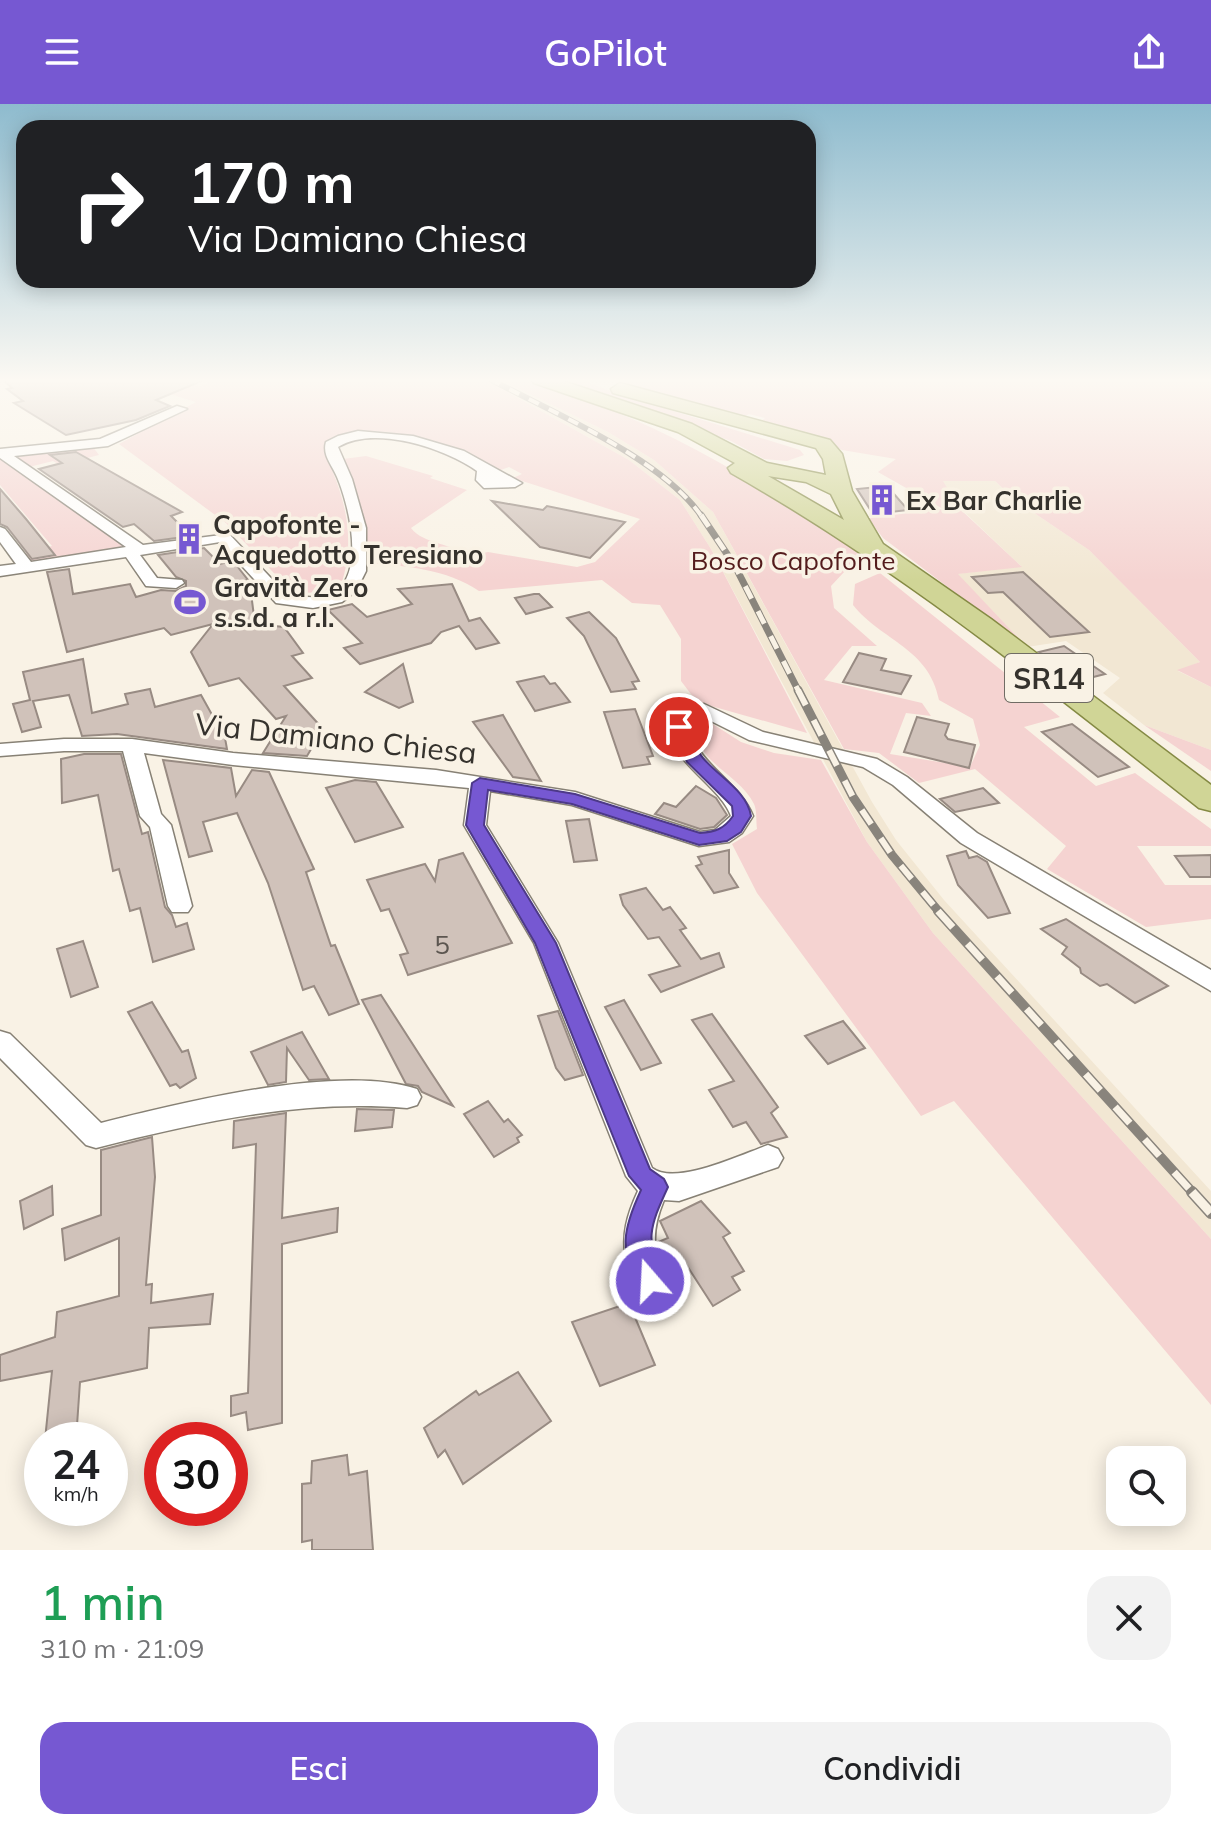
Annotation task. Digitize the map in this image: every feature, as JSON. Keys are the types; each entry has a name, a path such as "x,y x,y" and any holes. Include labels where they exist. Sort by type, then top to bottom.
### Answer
{"main road":[{"path":"702,446 739,468 794,485 824,481 841,490"},
{"path":"722,446 749,459 775,466 827,460"},
{"path":"807,446 827,460 841,490"},
{"path":"725,448 794,485"},
{"path":"794,485 827,460"},
{"name":"SR14","path":"794,485 1211,801"},
{"name":"SR14","path":"841,490 863,531 887,556"}],"street":[{"path":"0,453 67,446"},
{"path":"0,571 224,537 282,599 299,603 331,599 353,587 360,558 354,511 344,475 331,446"},
{"path":"438,446 460,454 484,470"},
{"path":"0,453 135,551 152,583 176,583"},
{"path":"0,532 26,566"},
{"name":"Via Damiano Chiesa","path":"0,750 52,745 132,745 233,759 396,771 575,799 699,839 721,837 734,828 742,816 741,804 693,758 679,727 682,711 704,710 756,736 878,767 900,781 969,838 1211,982"},
{"path":"132,745 151,816 160,825 180,906"},
{"path":"480,783 475,825 546,943 641,1176 655,1187 679,1188 768,1158"},
{"path":"0,1041 96,1136 166,1118 289,1099 386,1093 407,1097"},
{"path":"655,1187 637,1239 639,1262 661,1301"}],"shaded area":[{"path":"605,446 632,446 654,460 713,512 872,802 896,840 944,900 1211,1191 1211,1239 933,933 867,842 711,549 680,500 629,460"},
{"path":"942,481 995,481 1015,500 1089,550 1200,662 1178,671 1211,687 1211,750 1144,725 1103,693 1120,678 1066,641 1027,647 957,574 1021,566 959,507"}],"green space":[{"name":"Bosco Capofonte","path":"122,446 326,446 324,451 342,500 348,533 346,567 341,585 319,593 292,592 226,523"},
{"name":"Bosco Capofonte","path":"447,446 605,446 629,460 680,500 711,549 807,733 697,702 681,681 681,639 660,605 632,603 602,580 479,591 440,573 368,563 362,510 343,459 366,456 433,476 430,478 467,490 411,528 423,538 467,557 488,552 577,567 595,562 640,519 513,478 522,474 509,467 498,471"},
{"name":"Bosco Capofonte","path":"632,446 690,446 771,493 878,561 845,571 831,586 834,608 877,646 852,646 824,680 922,703 931,716 906,713 890,754 970,767 980,745 973,719 939,700 934,682 925,668 853,605 855,584 880,573 1060,717 1024,727 1096,786 1135,773 1211,829 1211,846 1137,846 1165,885 1211,885 1211,919 1146,927 1047,869 1066,846 975,769 919,783 879,753 844,749 713,512 654,460"},
{"path":"741,446 789,446 800,450 804,455 787,461 764,459"},
{"path":"836,446 1211,446 1211,687 1177,670 1200,662 1089,550 1015,500 995,481 943,481 959,508 1022,567 958,574 1027,647 883,538 868,518 943,509 878,472 896,459"},
{"path":"93,447 99,455 60,465 53,461 29,467 11,454"},
{"path":"0,459 127,549 30,561 24,554 52,546 0,485"},
{"path":"708,721 741,742 774,753 821,760 867,842 933,933 1211,1239 1211,1405 954,1101 921,1116 757,893 732,844 757,829 755,807 747,793 701,747 697,723"},
{"path":"1144,725 1211,750 1211,771"}],"building":[{"path":"76,452 182,512 171,516 191,536 154,541 134,524 123,527 39,469 62,463 50,455"},
{"name":"Ex Bar Charlie","path":"887,486 908,510 873,514 857,489"},
{"path":"0,489 55,555 32,559 7,527 0,524"},
{"path":"492,501 543,510 547,506 625,522 590,558 540,547"},
{"path":"204,548 220,564 233,561 248,580 240,582 251,593 255,624 284,627 303,653 292,656 312,678 284,686 323,729 307,756 263,753 286,716 276,719 239,678 209,686 191,652 213,624 171,635 164,628 67,652 47,572 69,569 73,594 130,584 136,597 161,590 176,591 186,586 186,581 176,577 158,555"},
{"path":"1023,572 1089,632 1050,637 1003,592 988,593 972,577"},
{"path":"452,584 469,621 480,618 499,643 476,649 459,626 441,632 431,643 360,664 344,648 362,643 328,610 352,604 367,617 412,604 398,589"},
{"path":"539,594 552,607 526,614 515,598"},
{"path":"589,612 616,638 639,681 632,682 636,689 611,692 584,636 567,618"},
{"path":"1064,646 1105,674 1078,681 1039,652"},
{"path":"859,653 886,659 881,670 911,676 901,694 843,682"},
{"path":"83,659 92,713 128,704 125,694 150,689 155,707 201,695 225,738 227,749 117,734 82,736 69,695 33,701 41,727 22,732 13,704 30,700 23,672"},
{"path":"403,664 413,702 399,708 365,692"},
{"path":"544,676 550,684 555,683 570,702 535,711 517,682"},
{"path":"635,709 653,756 647,757 650,764 623,768 604,712"},
{"path":"503,715 541,781 513,777 473,722"},
{"path":"917,717 949,724 945,735 948,739 975,745 969,768 904,752"},
{"path":"1072,724 1129,767 1098,777 1042,732"},
{"path":"84,754 121,754 142,834 148,832 165,907 176,927 187,923 194,949 153,962 140,908 130,911 119,869 113,871 98,795 62,803 61,759"},
{"path":"163,760 231,768 236,796 252,770 269,772 314,869 306,872 331,946 335,945 359,1004 329,1015 314,986 303,990 268,883 237,813 203,822 212,851 189,857"},
{"path":"355,780 376,782 403,827 355,842 326,788"},
{"path":"696,786 716,798 727,815 714,827 700,829 655,814 664,803 676,807"},
{"path":"983,788 999,803 955,812 940,799"},
{"path":"589,819 597,860 574,862 566,821"},
{"path":"729,850 729,873 738,887 714,893 696,866 702,864 698,857"},
{"path":"966,851 969,858 977,856 987,862 1010,913 988,918 958,885 947,856"},
{"path":"463,853 512,943 408,975 400,955 408,953 389,909 381,911 367,880 425,864 435,881 439,860"},
{"path":"1211,855 1211,877 1190,877 1175,856"},
{"path":"646,888 663,910 670,907 686,928 680,930 701,959 719,953 724,967 661,992 649,975 680,966 659,937 648,939 623,905 620,895"},
{"path":"1066,919 1168,986 1135,1003 1107,984 1100,986 1062,954 1067,947 1041,929"},
{"path":"83,941 98,987 71,997 57,949"},
{"path":"381,995 453,1106 422,1092 418,1086 406,1084 362,1000"},
{"path":"624,1000 661,1063 641,1070 605,1007"},
{"path":"152,1002 182,1052 188,1050 196,1078 180,1088 176,1084 170,1086 128,1012"},
{"path":"558,1011 583,1075 565,1080 556,1068 538,1016"},
{"path":"712,1014 778,1107 771,1113 787,1137 761,1144 746,1122 733,1127 709,1090 734,1081 692,1020"},
{"path":"843,1021 865,1048 828,1064 805,1036"},
{"path":"302,1032 329,1079 309,1080 287,1048 286,1082 268,1085 251,1052"},
{"path":"488,1101 504,1122 508,1119 522,1135 517,1138 519,1142 494,1157 464,1114"},
{"path":"357,1109 394,1110 392,1127 355,1131"},
{"path":"286,1113 282,1218 338,1208 337,1232 282,1244 282,1423 248,1430 246,1412 231,1416 231,1396 248,1393 256,1144 233,1148 234,1121"},
{"path":"152,1137 155,1177 146,1285 152,1284 151,1303 213,1294 210,1324 149,1328 147,1368 80,1382 77,1422 47,1422 52,1371 0,1381 0,1355 55,1337 57,1312 119,1296 119,1238 65,1260 62,1229 101,1215 101,1150"},
{"path":"52,1186 53,1215 24,1229 20,1201"},
{"path":"701,1201 730,1233 723,1237 744,1271 732,1277 740,1290 713,1306 682,1258 667,1265 658,1242 668,1238 660,1221"},
{"path":"629,1303 655,1365 600,1386 572,1322"},
{"path":"518,1372 551,1421 463,1484 445,1450 438,1457 424,1428 476,1391 479,1395"},
{"path":"347,1455 349,1475 367,1471 373,1550 312,1550 312,1540 302,1542 302,1484 311,1483 312,1461"}],"railway":[{"path":"618,446 661,475 702,517"},
{"path":"701,515 735,566 799,692"},
{"path":"798,690 853,797 892,855 940,913"},
{"path":"938,911 1194,1194"},
{"path":"1192,1192 1211,1213"}],"place":[{"name":"Ex Bar Charlie","path":"882,500"},
{"name":"Capofonte - Acquedotto Teresiano","path":"189,539"},
{"name":"Gravità Zero s.s.d. a r.l.","path":"190,602"}],"route":[{"path":"650,1281 639,1262 637,1239 655,1187 641,1176 546,943 486,848 475,825 480,783 575,799 699,839 721,837 734,828 742,816 741,804 693,758 679,727"}]}
